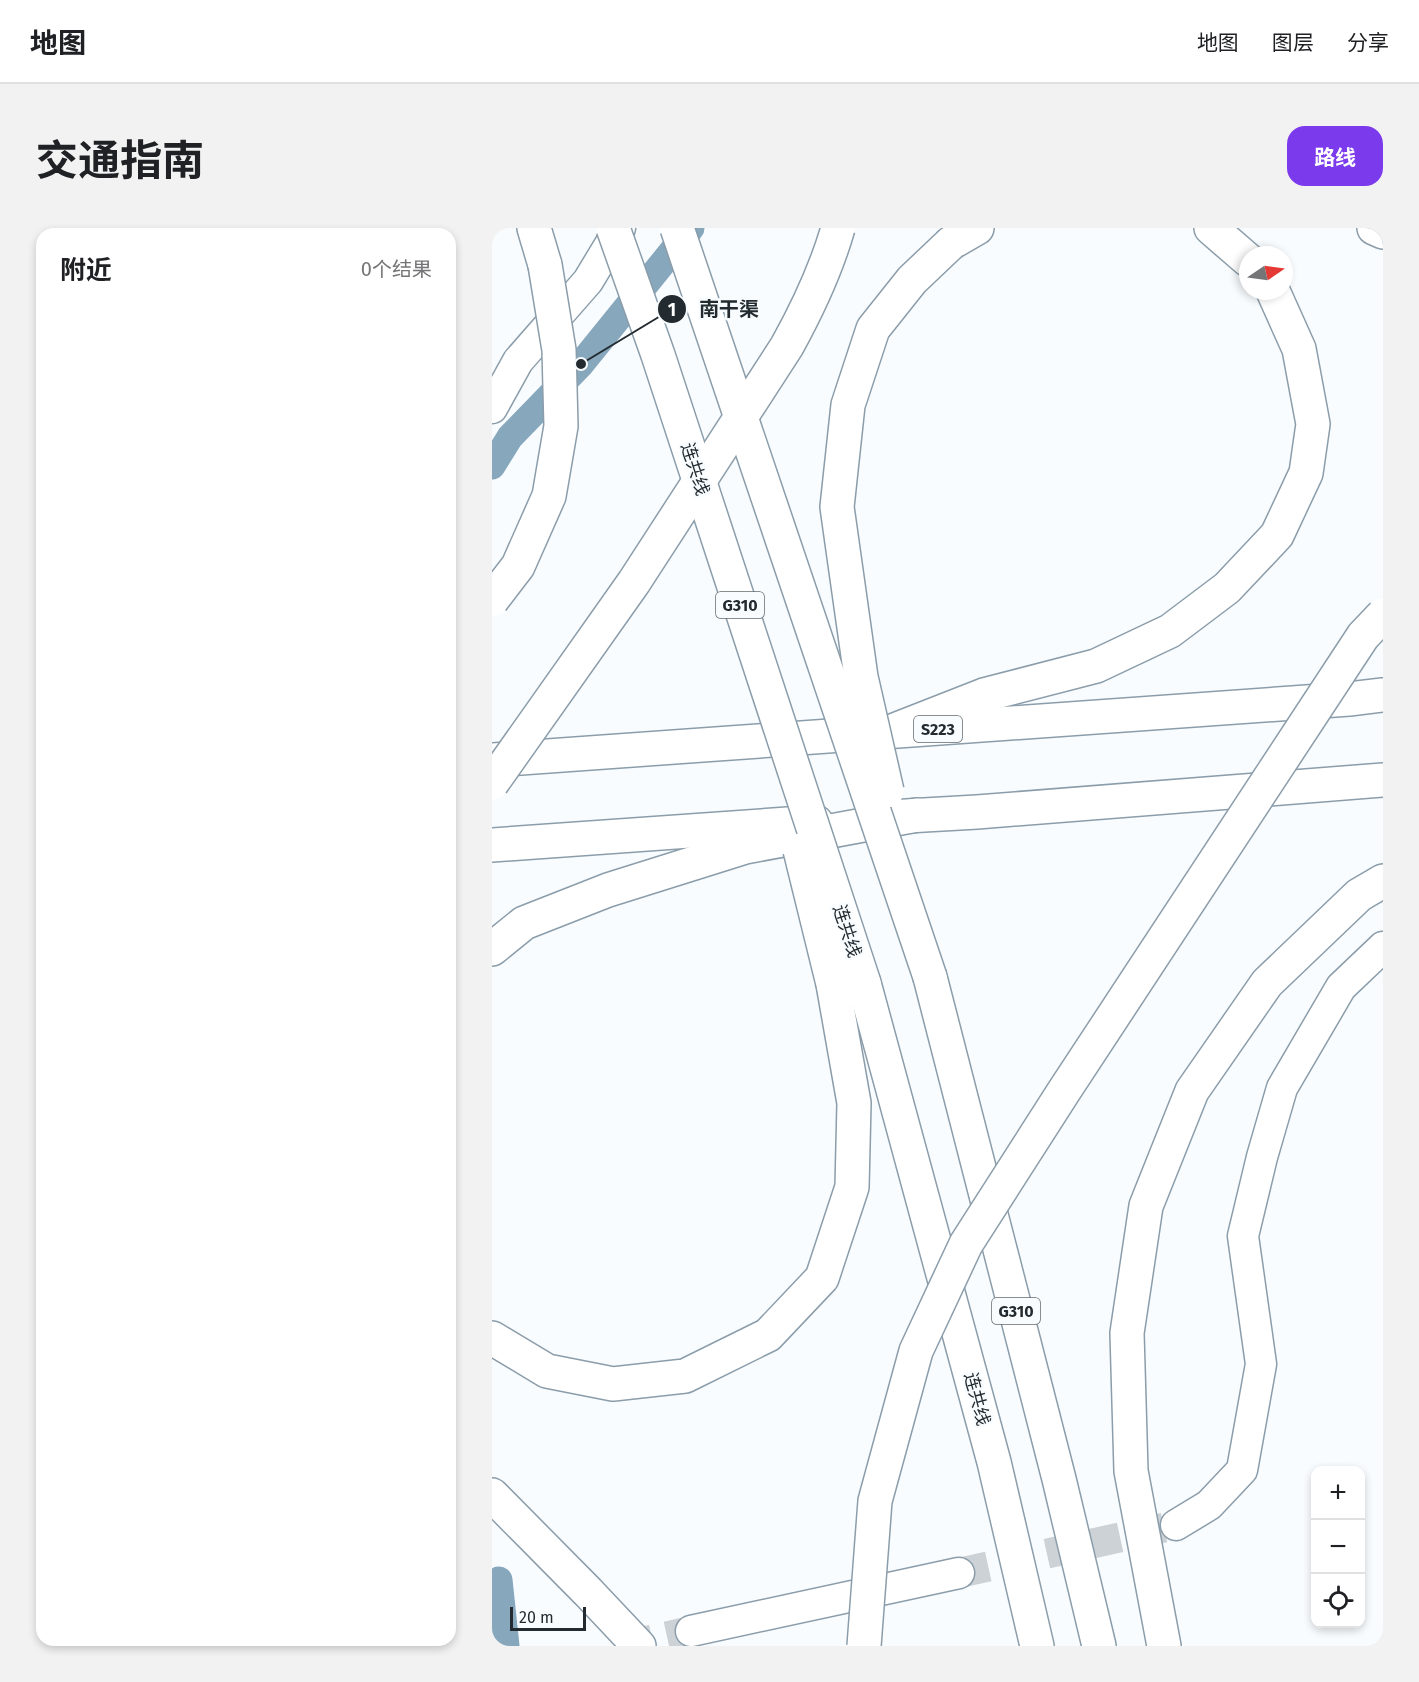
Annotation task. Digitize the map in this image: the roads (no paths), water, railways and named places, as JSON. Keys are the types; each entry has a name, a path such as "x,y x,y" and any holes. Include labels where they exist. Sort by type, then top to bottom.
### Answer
{"main road":[{"path":"492,600 518,566 549,496 561,426 559,350 545,265 534,228"},
{"name":"连共线","path":"613,228 658,355 736,595 849,984 994,1462 1037,1646"},
{"name":"G310","path":"677,228 930,977 1056,1468 1098,1646"},
{"path":"492,783 634,582 787,346 809,306 838,228"},
{"path":"1211,228 1239,253"},
{"path":"1374,228 1383,232"},
{"path":"930,977 861,677 837,507 848,405 873,329 912,280 964,236"},
{"path":"887,733 984,695 1096,666 1170,631 1227,588 1277,535 1306,473 1312,424 1299,349 1277,300"},
{"path":"864,1646 875,1501 916,1352 966,1244 1363,636 1383,615"},
{"name":"S223","path":"492,760 887,733 1383,695"},
{"path":"492,845 1383,780"},
{"path":"492,949 524,923 609,890 745,847 917,815"},
{"path":"1164,1646 1131,1472 1127,1333 1146,1206 1192,1091 1267,983 1359,895 1383,880"},
{"path":"492,1338 547,1371 613,1384 685,1377 768,1335 822,1278 852,1187 854,1102 849,984"},
{"path":"492,1495 639,1646"}],"street":[{"path":"492,408 518,361 588,281 620,228"},
{"path":"1176,1525 1209,1505 1242,1470 1261,1364 1243,1236 1282,1088 1341,987 1383,947"},
{"path":"691,1631 959,1572"}],"waterway":[{"path":"492,466 510,437 581,364 691,228"},
{"path":"499,1580 506,1646"}],"tunnel":[{"path":"959,1573 1176,1525"},
{"path":"623,1646 691,1631"}],"place":[{"name":"南干渠","path":"581,364"}]}
